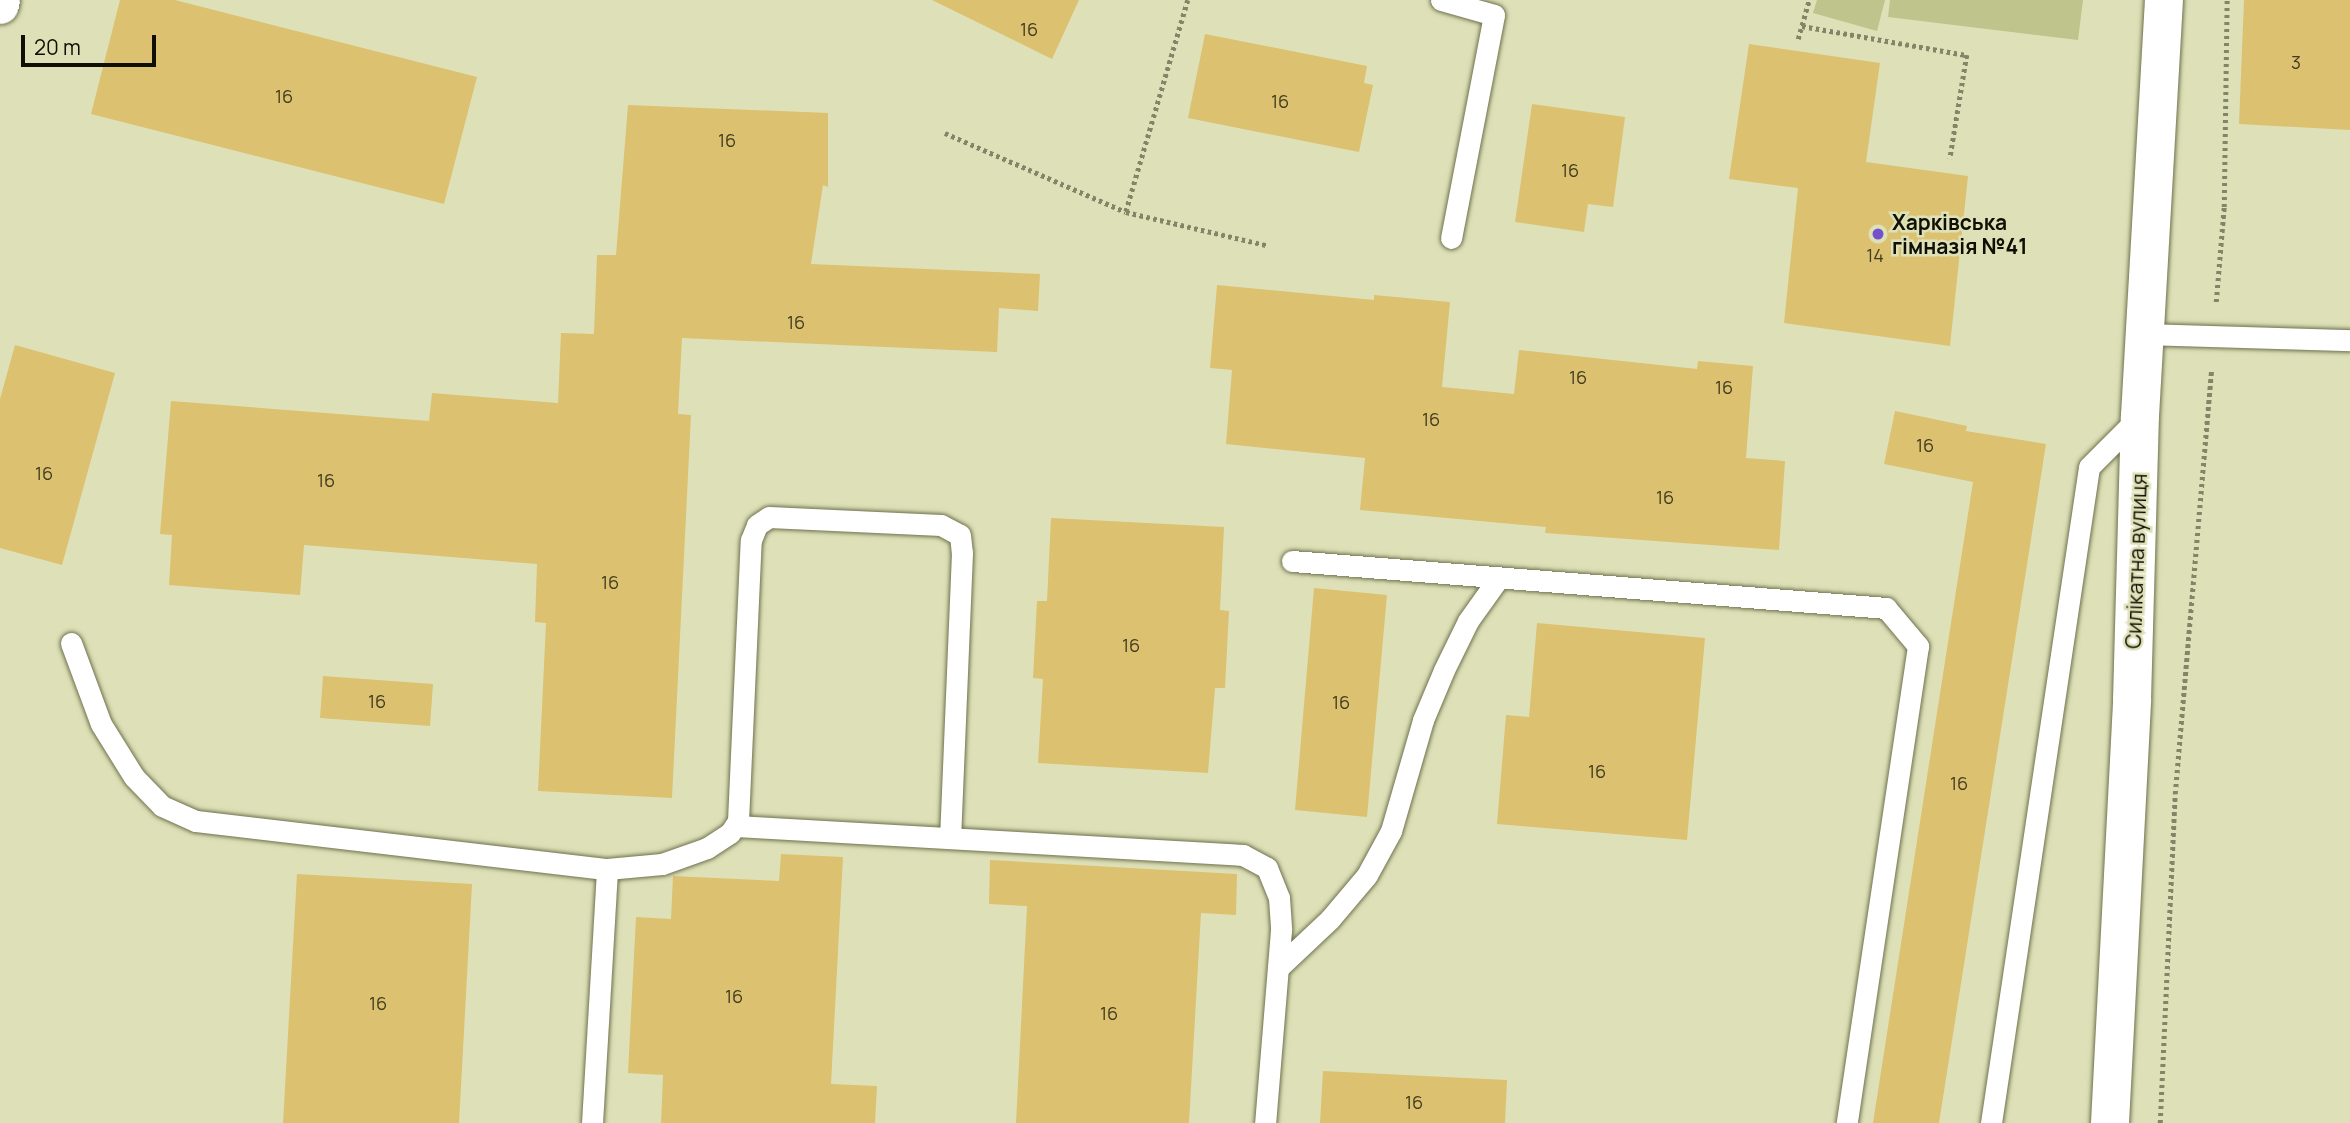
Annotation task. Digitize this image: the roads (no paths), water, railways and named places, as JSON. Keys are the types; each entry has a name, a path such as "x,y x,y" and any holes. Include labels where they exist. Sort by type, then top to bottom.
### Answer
{"main road":[{"name":"Силікатна вулиця","path":"2110,1123 2132,700 2140,416 2164,0"}],"lane":[{"path":"1441,0 1494,15 1451,238"},
{"path":"2145,334 2350,340"},
{"path":"1991,1123 2089,467 2140,416"},
{"path":"736,826 751,540 757,525 769,517 928,524 941,525 960,535 962,553 950,838"},
{"path":"1292,561 1886,608 1918,646 1847,1123"},
{"path":"1278,968 1330,919 1367,875 1391,831 1423,720 1444,670 1468,621 1498,579"},
{"path":"72,643 101,724 134,777 162,806 196,821 607,869 662,864 707,848 736,826 1243,855 1267,868 1279,898 1281,930 1265,1123"},
{"path":"592,1123 607,869"}],"place":[{"name":"Харківська гімназія №41","path":"1878,234"}]}
